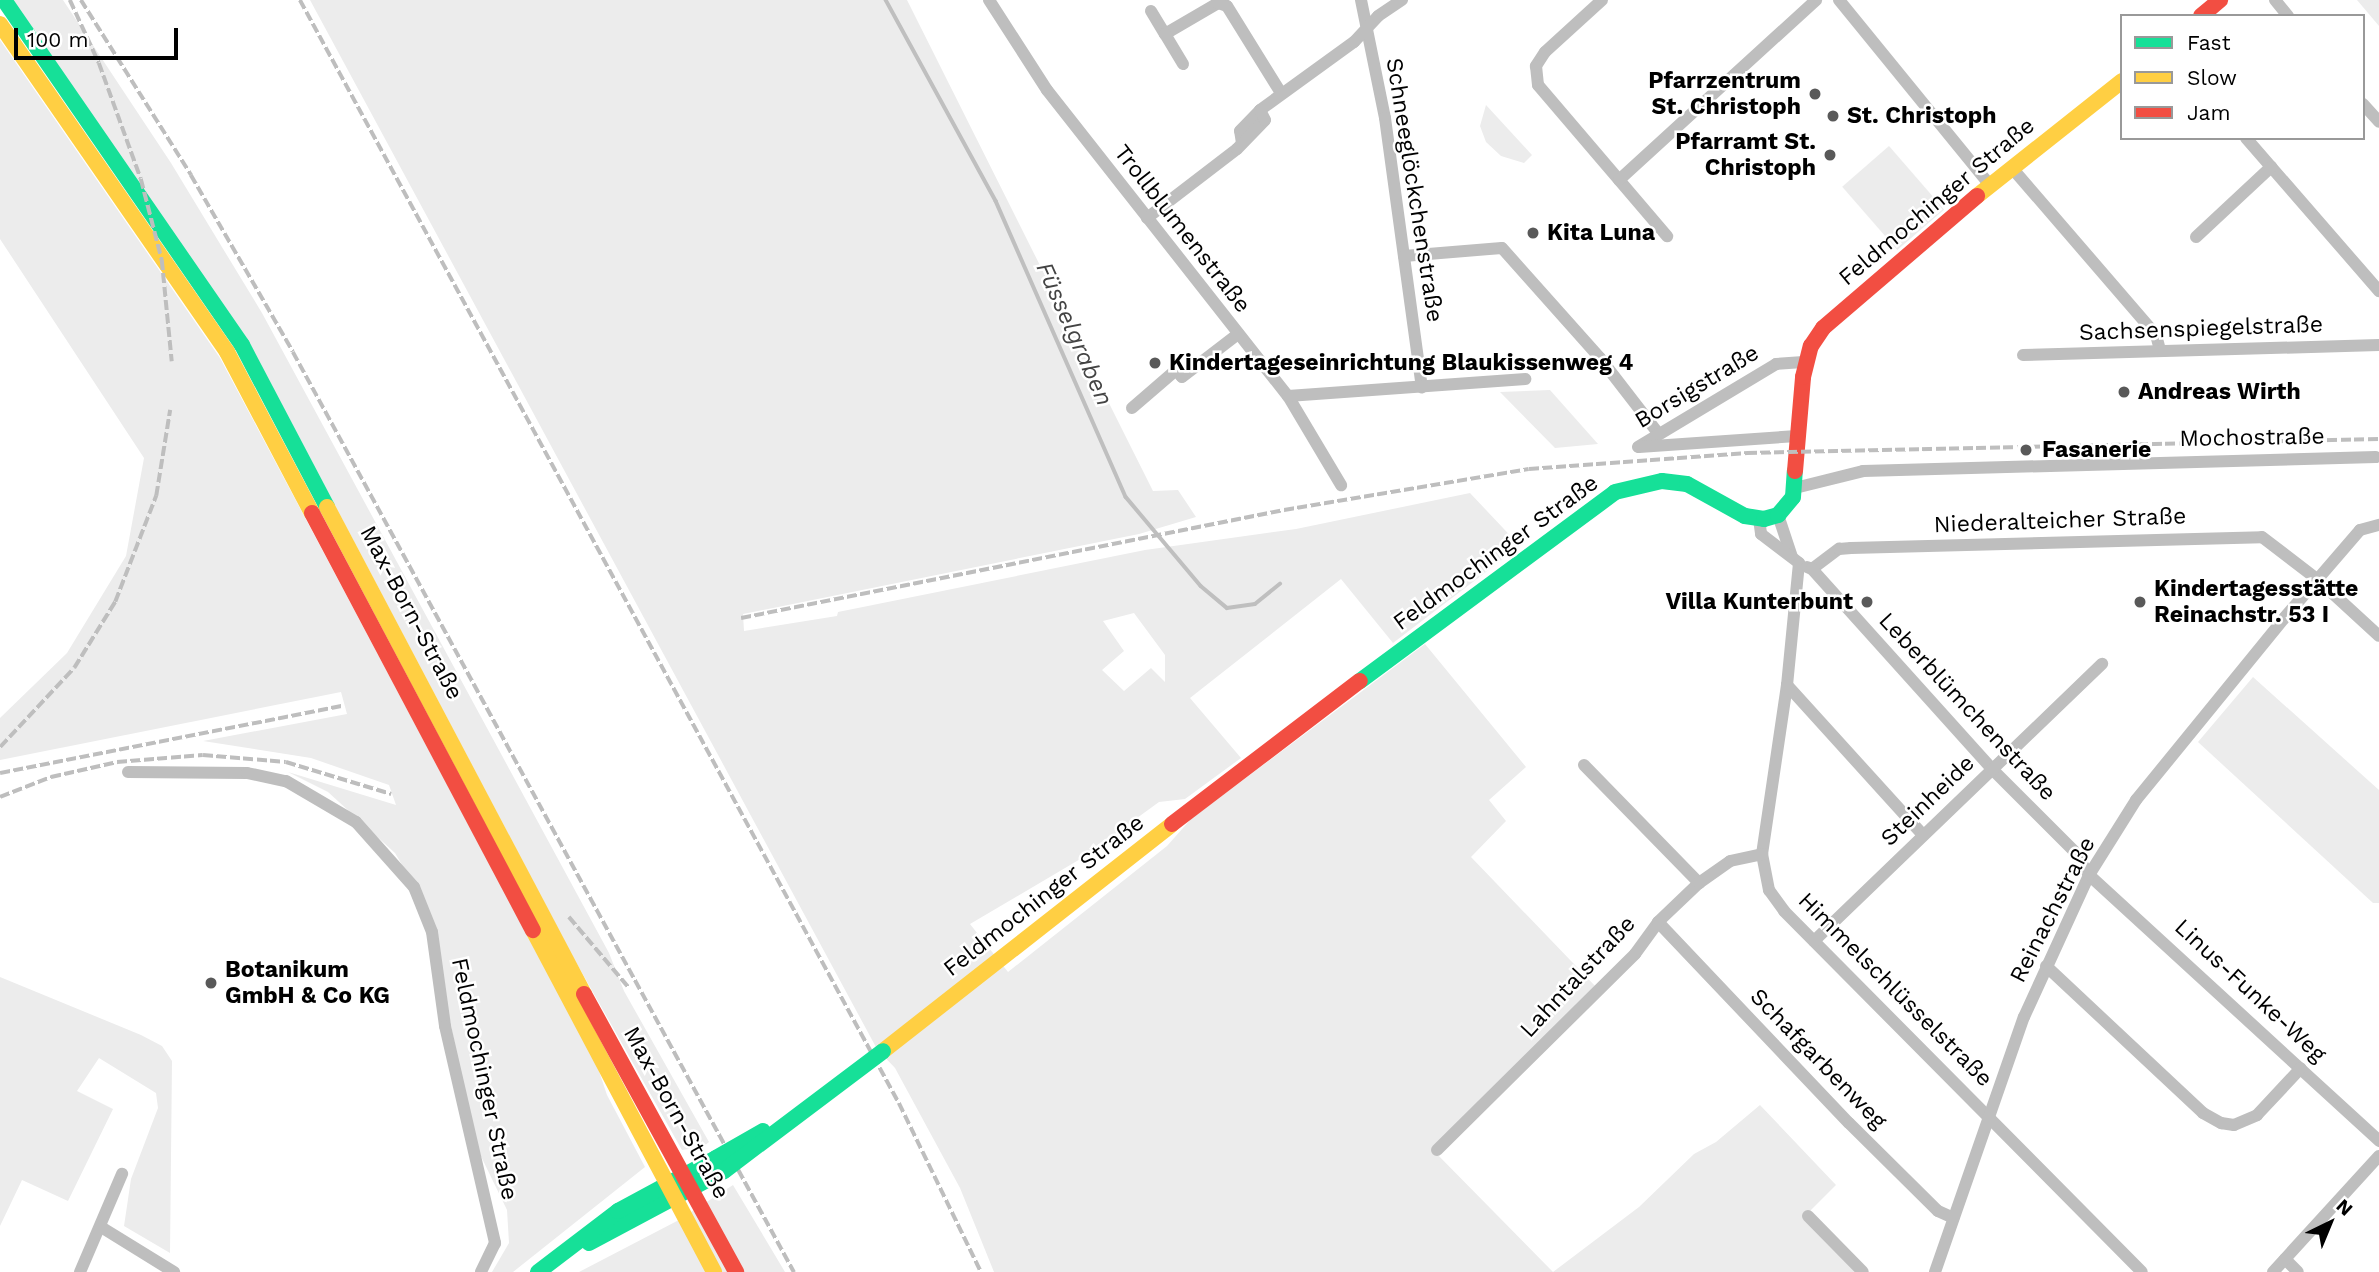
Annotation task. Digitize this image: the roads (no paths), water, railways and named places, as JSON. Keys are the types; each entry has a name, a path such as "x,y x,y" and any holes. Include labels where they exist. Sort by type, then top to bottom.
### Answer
{"main road":[{"name":"Max-Born-Straße","path":"4,0 242,345 565,960 736,1272"},
{"path":"2203,14 2220,0"},
{"name":"Max-Born-Straße","path":"0,24 227,352 714,1272"},
{"name":"Feldmochinger Straße","path":"1778,516 1790,503 1795,488 1797,436 1811,346 1830,322 1990,185 2120,83"},
{"name":"Feldmochinger Straße","path":"541,1270 670,1191 720,1164 834,1087 1253,760 1615,492 1662,481 1687,484 1742,515 1759,519"},
{"path":"1759,519 1778,516"}],"street":[{"name":"Trollblumenstraße","path":"989,0 1021,55 1288,396 1341,485"},
{"name":"Schneeglöckchenstraße","path":"1361,0 1368,27 1422,387"},
{"path":"1147,218 1242,143 1240,131 1260,110 1354,42 1402,0"},
{"path":"1602,0 1545,52 1536,66 1538,85 1667,236"},
{"path":"1619,180 1816,0"},
{"path":"1839,0 1990,185"},
{"path":"2275,0 2286,14"},
{"path":"1165,34 1218,3 1227,6 1281,93"},
{"path":"1151,11 1183,64"},
{"path":"2365,106 2379,122"},
{"path":"2248,140 2379,291"},
{"path":"2196,237 2271,167"},
{"path":"2012,169 2156,335 2161,350"},
{"path":"1404,256 1502,248 1610,370 1657,433"},
{"path":"1132,408 1176,370 1182,377 1238,334"},
{"name":"Sachsenspiegelstraße","path":"2023,355 2379,345"},
{"name":"Borsigstraße","path":"1797,436 1638,447 1657,433 1776,364 1807,362"},
{"path":"1288,396 1525,379"},
{"name":"Mochostraße","path":"1795,488 1863,471 2376,457"},
{"path":"1778,516 1796,560"},
{"path":"1759,519 1761,534 1812,569"},
{"name":"Reinachstraße","path":"1936,1272 1989,1112 2046,967 2089,875 2136,800 2317,579 2360,530 2379,525"},
{"name":"Niederalteicher Straße","path":"1812,569 1839,550 1851,548 2262,537 2317,579 2379,636"},
{"name":"Himmelschlüsselstraße","path":"1796,560 1787,685 1762,854 1769,890 1814,941 1989,1112 2134,1270"},
{"name":"Leberblümchenstraße","path":"1812,569 1992,769 2074,851 2089,875"},
{"name":"Steinheide","path":"1814,941 2102,664"},
{"path":"1787,685 1923,835"},
{"path":"1584,765 1699,883"},
{"name":"Feldmochinger Straße","path":"128,772 247,773 286,781 356,822 414,887 432,932 444,1026 495,1243 481,1272"},
{"name":"Lahntalstraße","path":"1437,1150 1635,954 1658,922 1699,883 1730,861 1762,854"},
{"name":"Linus-Funke-Weg","path":"2089,875 2379,1141"},
{"name":"Schafgarbenweg","path":"1658,922 1849,1123 1938,1211 1954,1218"},
{"path":"2046,967 2203,1113 2221,1123 2234,1125 2257,1115 2301,1068"},
{"path":"2273,1272 2379,1156"},
{"path":"80,1272 122,1174"},
{"path":"1808,1216 1863,1272"},
{"path":"101,1227 174,1272"},
{"path":"2285,1259 2298,1272"}],"waterway":[{"name":"Füsselgraben","path":"886,0 996,201 1126,497 1201,586 1227,608 1255,604 1280,584"}],"railway":[{"path":"70,0 99,63 141,179 162,260 172,362"},
{"path":"81,0 191,175 293,352 794,1272"},
{"path":"300,0 899,1103 981,1272"},
{"path":"0,747 74,668 115,602 156,496 170,410"},
{"path":"741,618 1284,510 1529,469 1747,453 2379,439"},
{"path":"0,773 342,706"},
{"path":"0,797 51,777 117,762 203,755 286,762 391,794"},
{"path":"569,917 630,989"}],"place":[{"name":"Pfarrzentrum St. Christoph","path":"1815,94"},
{"name":"St. Christoph","path":"1833,116"},
{"name":"Pfarramt St. Christoph","path":"1830,155"},
{"name":"Kita Luna","path":"1533,233"},
{"name":"Kindertageseinrichtung Blaukissenweg 4","path":"1155,363"},
{"name":"Andreas Wirth","path":"2124,392"},
{"name":"Fasanerie","path":"2026,450"},
{"name":"Villa Kunterbunt","path":"1867,602"},
{"name":"Kindertagesstätte Reinachstr. 53 I","path":"2140,602"},
{"name":"Botanikum GmbH & Co KG","path":"211,983"}]}
